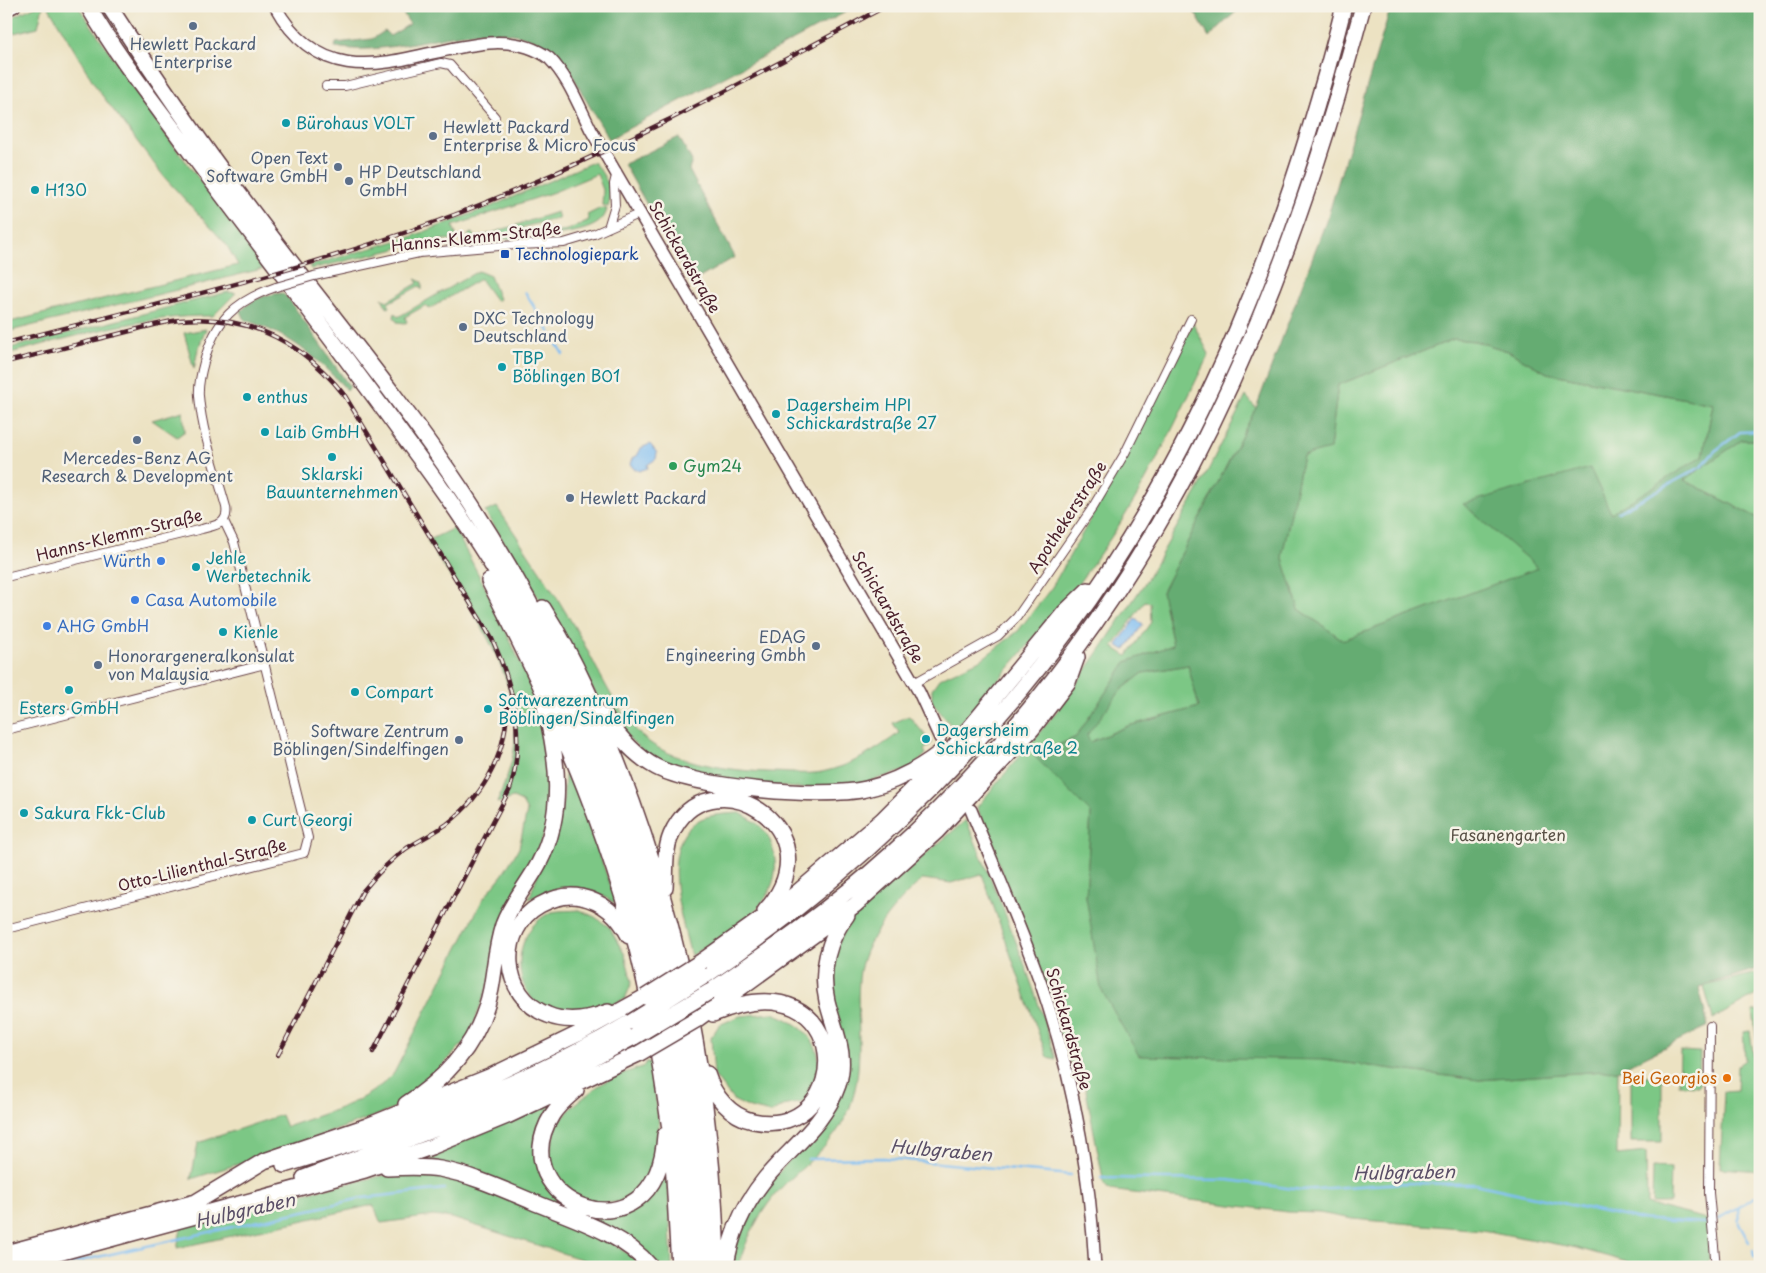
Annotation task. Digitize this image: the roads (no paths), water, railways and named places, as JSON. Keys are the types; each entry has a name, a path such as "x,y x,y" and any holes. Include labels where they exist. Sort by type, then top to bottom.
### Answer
{"highway":[{"path":"88,6 120,56 407,441 477,544 529,630 568,713 608,808 636,898 660,995 676,1082 686,1166 691,1267"},
{"path":"109,6 150,70 246,204 422,434 498,547 550,619 593,700 635,810 665,902 683,972 696,1042 711,1150 717,1267"},
{"path":"10,1262 196,1202 264,1161 380,1120 504,1070 634,1011 705,976 774,926 836,876 963,757 1049,655 1105,577 1146,510 1190,430 1243,314 1294,178 1344,6"},
{"path":"10,1262 177,1222 366,1170 478,1129 585,1081 638,1054 696,1020 711,1004 822,913 907,839 996,749 1084,639 1128,575 1172,503 1211,428 1249,347 1308,192 1339,94 1363,6"},
{"path":"477,544 478,561 557,718 590,795 616,871 638,952 662,1063 676,1194 679,1267"},
{"path":"498,547 542,623 581,707 624,813 649,892 669,967 688,1068 700,1165 705,1267"},
{"path":"177,1222 286,1185 474,1115 551,1080 634,1011 803,888 876,826 949,753 1065,612 1105,577"},
{"path":"711,1004 754,979 855,904 937,831 1014,750 1068,682 1084,639"},
{"path":"380,1120 435,1083 453,1066 466,1048 486,1008 498,940 505,920 545,849 555,814 557,774 551,734 539,684"},
{"path":"593,700 620,737 655,767 700,782 772,789 843,793 876,787 913,770 965,732"},
{"path":"665,902 666,856 672,834 682,819 697,806 713,800 729,799 751,804 767,814 780,830 788,852 788,867 777,895 743,933"},
{"path":"638,952 624,926 613,913 596,902 577,896 557,898 536,907 517,928 510,946 510,965 515,984 530,1004 547,1015 569,1020 586,1018 606,1012 711,1004 737,1005 767,1001 789,1005 806,1016 819,1030 827,1052 827,1073 818,1094 804,1110 786,1120 761,1122 740,1116 728,1108 712,1088 696,1042"},
{"path":"726,1267 734,1232 753,1195 770,1173 816,1125 830,1104 838,1085 842,1066 841,1045 827,1002 824,975 832,940 855,904"},
{"path":"232,1181 370,1138 454,1107 553,1063 634,1011"},
{"path":"585,1081 551,1115 543,1136 541,1151 545,1172 557,1190 571,1202 583,1207 598,1210 624,1206 649,1188 662,1160 668,1109"},
{"path":"366,1170 422,1167 441,1169 479,1181 611,1236 632,1248 651,1267"}],"main road":[{"path":"6,10 14,6"}],"street":[{"name":"Schickardstraße","path":"275,6 289,27 300,39 317,50 335,57 359,60 381,58 451,39 486,34 524,41 539,49 558,69 914,683 940,738"},
{"path":"326,86 345,86 441,63 450,65 495,117"},
{"path":"608,228 615,205 614,184 617,172"},
{"name":"Hanns-Klemm-Straße","path":"6,576 202,529 224,521 226,507 198,394 207,349 222,321 231,310 252,295 314,276 419,253 564,243 608,228 641,213"},
{"name":"Apothekerstraße","path":"914,683 998,636 1017,617 1091,510 1124,453 1191,320"},
{"name":"Otto-Lilienthal-Straße","path":"6,929 304,854 308,838 232,535 224,521"},
{"path":"6,730 264,664"},
{"name":"Schickardstraße","path":"971,810 1035,969 1065,1064 1076,1112 1088,1185 1095,1267"},
{"path":"1710,1026 1709,1193 1716,1267"}],"water":[{"path":"650,444 657,453 656,459 647,465 648,468 639,471 634,469 630,464 633,457 637,456 641,448"},
{"path":"1135,619 1143,624 1125,650 1117,645"}],"waterway":[{"path":"525,292 563,354"},
{"path":"1618,512 1701,467 1715,451 1740,432 1760,431"},
{"name":"Hulbgraben","path":"808,1159 884,1158 1071,1175"},
{"name":"Hulbgraben","path":"1101,1178 1228,1180 1301,1190 1402,1183 1475,1184 1636,1219 1705,1223"},
{"name":"Hulbgraben","path":"53,1267 362,1198 444,1189"},
{"name":"Hulbgraben","path":"1718,1219 1755,1197"},
{"path":"1738,1208 1739,1224 1749,1242"},
{"path":"1753,1250 1754,1256 1760,1257"}],"tunnel":[{"path":"940,738 963,791"}],"railway":[{"path":"6,343 232,285 344,253 454,215 565,169 673,118 886,6"},
{"path":"6,362 180,320 205,319 251,327 293,347 311,360 345,396 492,639 512,694 515,713 517,751 510,789 373,1052"},
{"path":"278,1055 363,891 384,868 407,848 447,824 461,812 484,784 493,768 504,734 507,716 507,697"}],"place":[{"name":"Hewlett Packard Enterprise","path":"193,26"},
{"name":"Bürohaus VOLT","path":"286,123"},
{"name":"Hewlett Packard Enterprise & Micro Focus","path":"433,136"},
{"name":"Open Text Software GmbH","path":"338,167"},
{"name":"HP Deutschland GmbH","path":"349,181"},
{"name":"H130","path":"35,190"},
{"name":"Technologiepark","path":"505,254"},
{"name":"DXC Technology Deutschland","path":"463,327"},
{"name":"TBP Böblingen B01","path":"502,367"},
{"name":"enthus","path":"247,397"},
{"name":"Dagersheim HPI Schickardstraße 27","path":"776,414"},
{"name":"Laib GmbH","path":"265,432"},
{"name":"Mercedes-Benz AG Research & Development","path":"137,440"},
{"name":"Sklarski Bauunternehmen","path":"332,457"},
{"name":"Gym24","path":"673,466"},
{"name":"Hewlett Packard","path":"570,498"},
{"name":"Würth","path":"161,561"},
{"name":"Jehle Werbetechnik","path":"196,567"},
{"name":"Casa Automobile","path":"135,600"},
{"name":"AHG GmbH","path":"47,626"},
{"name":"Kienle","path":"223,632"},
{"name":"EDAG Engineering Gmbh","path":"816,646"},
{"name":"Honorargeneralkonsulat von Malaysia","path":"98,665"},
{"name":"Esters GmbH","path":"69,690"},
{"name":"Compart","path":"355,692"},
{"name":"Softwarezentrum Böblingen/Sindelfingen","path":"488,709"},
{"name":"Dagersheim Schickardstraße 2","path":"926,739"},
{"name":"Software Zentrum Böblingen/Sindelfingen","path":"459,740"},
{"name":"Sakura Fkk-Club","path":"24,813"},
{"name":"Curt Georgi","path":"252,820"},
{"name":"Bei Georgios","path":"1727,1078"}],"park label":[{"name":"Fasanengarten","path":"1508,835"}]}
